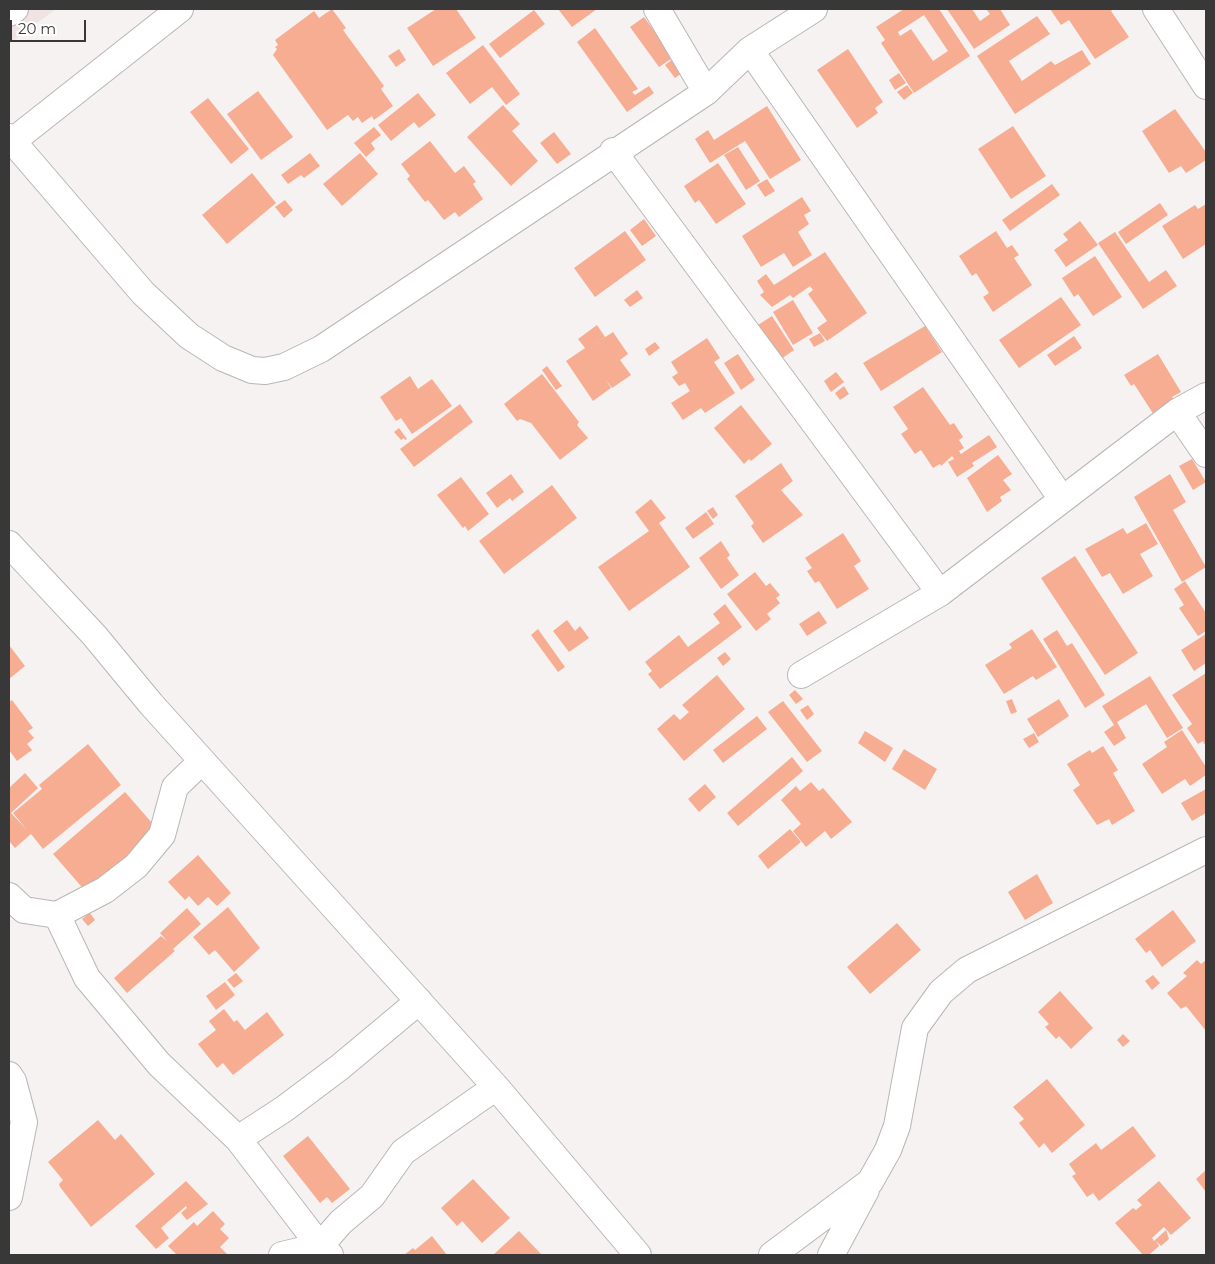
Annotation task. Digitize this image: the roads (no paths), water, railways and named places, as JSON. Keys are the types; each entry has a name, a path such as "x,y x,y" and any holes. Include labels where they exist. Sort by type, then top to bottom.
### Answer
{"street":[{"path":"9,13 15,9"},
{"path":"180,9 10,141 143,293 189,336 223,358 252,370 265,371 284,367 321,349 613,151 706,92 750,50 814,9"},
{"path":"657,9 706,92"},
{"path":"1156,9 1206,86"},
{"path":"750,50 1062,499"},
{"path":"613,151 940,593"},
{"path":"801,675 940,593 1177,412 1206,396"},
{"path":"1177,412 1206,454"},
{"path":"9,544 94,635 202,761 496,1087 638,1255"},
{"path":"9,896 24,910 57,915 105,890 136,866 162,836 175,787 202,761"},
{"path":"831,1255 888,1150 897,1126 915,1028 941,992 967,970 1204,855"},
{"path":"57,915 87,978 159,1064 238,1139 325,1251"},
{"path":"238,1139 284,1109 340,1067 419,1001"},
{"path":"9,1075 13,1081 24,1122 9,1197"},
{"path":"325,1251 341,1222 372,1196 403,1152 496,1087"},
{"path":"772,1255 870,1182"},
{"path":"282,1255 325,1251"}]}
